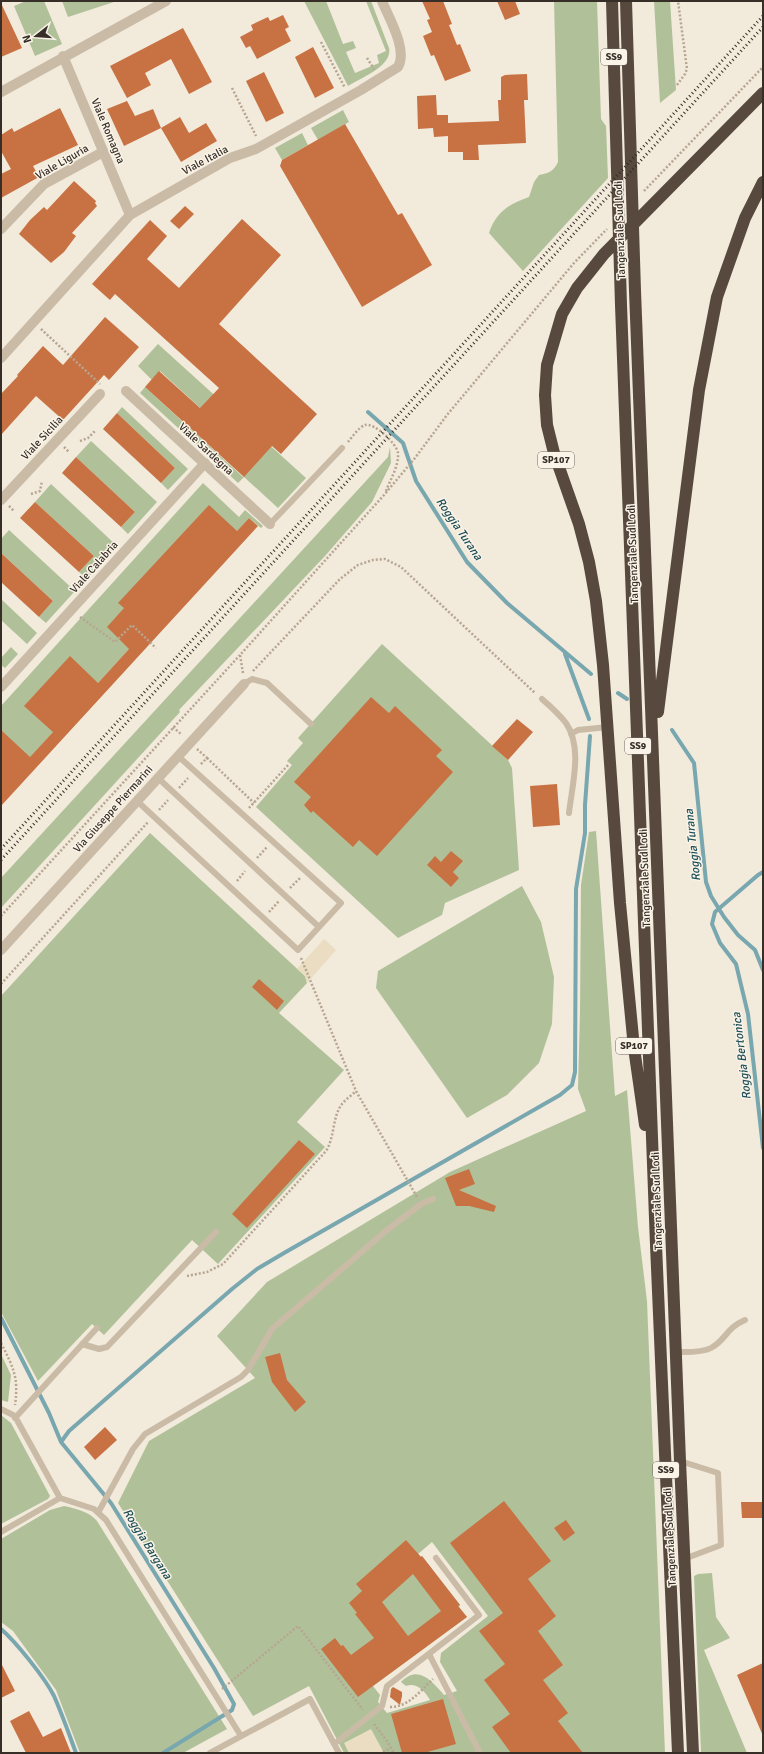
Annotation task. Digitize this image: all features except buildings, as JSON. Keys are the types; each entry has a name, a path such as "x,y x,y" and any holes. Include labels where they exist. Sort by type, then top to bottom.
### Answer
{"highway":[{"name":"Tangenziale Sud Lodi","path":"612,1 621,305 654,1188 678,1753"},
{"name":"Tangenziale Sud Lodi","path":"626,1 635,291 654,747 680,1461 693,1753"},
{"name":"SP107","path":"654,1188 634,1048 620,903 608,727 596,601 589,562 579,524 554,453 547,424 545,395 548,365 553,341 562,314 577,288 604,254 763,93"},
{"path":"654,747 699,390 715,305 745,218 763,182"}],"street":[{"path":"1,92 63,56 166,1"},
{"name":"Viale Italia","path":"1,358 130,215 230,158 262,146 393,70 401,61 401,47 382,1"},
{"name":"Viale Romagna","path":"63,56 130,215"},
{"name":"Viale Liguria","path":"1,229 44,184 103,152"},
{"name":"Viale Sardegna","path":"126,391 270,524"},
{"name":"Viale Sicilia","path":"1,500 100,394"},
{"name":"Viale Calabria","path":"1,687 205,463"},
{"name":"Via Giuseppe Piermarini","path":"1,950 244,684"}],"lane":[{"path":"270,524 342,448"},
{"path":"244,684 252,679 266,683 311,724"},
{"path":"542,699 559,715 571,734 575,757 569,813"},
{"path":"571,734 578,730 608,727"},
{"path":"137,801 298,950 341,903 178,756"},
{"path":"158,778 319,927"},
{"path":"99,1512 133,1449 145,1434 241,1377 248,1370 272,1329 388,1230 421,1204 433,1199"},
{"path":"82,1344 99,1349 107,1347 216,1232"},
{"path":"676,1352 710,1349 719,1343 735,1324 745,1320"},
{"path":"14,1417 97,1328"},
{"path":"1,1409 14,1417 60,1498 94,1509 106,1520 241,1736"},
{"path":"680,1461 718,1473 719,1481 721,1545 684,1559"},
{"path":"1,1532 60,1498"},
{"path":"334,1744 382,1706 387,1686 479,1615 436,1558"},
{"path":"429,1654 480,1753"},
{"path":"210,1753 310,1699 339,1753"}],"path":[{"path":"677,85 685,74 687,68 678,1"},
{"path":"321,42 349,96"},
{"path":"232,88 262,146"},
{"path":"33,322 101,383 95,390 100,394"},
{"path":"342,448 361,427 369,424 374,426 394,444 398,452 398,461 384,495"},
{"path":"80,441 88,438 95,431"},
{"path":"1,916 240,655 384,495 415,458"},
{"path":"31,494 40,490 42,481"},
{"path":"244,684 259,664 340,579 358,565 372,560 385,559 400,567 542,699"},
{"path":"71,610 115,642 132,625 156,648"},
{"path":"240,655 244,684"},
{"path":"173,727 254,803"},
{"path":"1,984 207,758"},
{"path":"243,815 289,764"},
{"path":"298,950 309,980 356,1091 411,1186"},
{"path":"171,1279 207,1272 223,1264 326,1151 330,1144 337,1113 342,1104 356,1091"},
{"path":"1,1343 14,1370 17,1382 14,1417"},
{"path":"221,1690 298,1626 394,1753"},
{"path":"382,1706 392,1707 405,1704 417,1695 439,1673"},
{"path":"384,1752 391,1748"}],"green space":[{"path":"26,1 44,1 62,44 35,56 14,6"},
{"path":"62,1 117,1 68,17"},
{"path":"304,1 326,1 343,44 353,41 356,48 346,52 355,73 379,63 377,55 386,51 366,1 371,1 389,48 389,54 386,60 375,71 348,86"},
{"path":"554,1 597,1 601,119 606,126 608,178 523,271 489,233 499,214 509,206 529,197 534,182 539,175 551,171 555,168 558,162"},
{"path":"654,1 670,1 676,90 660,103"},
{"path":"343,110 349,122 318,140 311,128"},
{"path":"302,133 308,145 282,160 275,148"},
{"path":"158,344 306,478 278,508 244,477 238,483 140,393 145,387 243,477 258,461 160,371 152,380 138,366"},
{"path":"122,407 188,469 168,490 161,483 175,468 117,413"},
{"path":"91,441 157,502 128,534 121,527 135,512 76,457"},
{"path":"390,447 391,463 372,502 325,556 179,710 180,712 1,908 1,878 388,457"},
{"path":"203,483 239,517 245,510 263,526 261,528 249,518 1,789 1,706"},
{"path":"51,484 117,546 87,579 79,572 94,556 35,502"},
{"path":"9,530 75,591 46,623 39,617 53,601 1,553 1,539"},
{"path":"1,599 37,633 27,644 1,620"},
{"path":"382,644 508,760 512,768 519,870 445,903 442,915 398,938 256,807 292,765 287,761 303,743 298,738"},
{"path":"11,647 18,654 5,668 1,665 1,658"},
{"path":"596,831 615,1096 627,1090 638,1227 647,1301 665,1753 344,1753 309,1686 253,1716 118,1503 149,1441 255,1378 217,1336 267,1282 450,1172 586,1111 578,1089 581,885 589,832","holes":["432,1542 488,1616 441,1653 440,1662 457,1691 444,1695 430,1680 424,1676 413,1674 401,1682 406,1686 417,1686 426,1693 430,1700 387,1713 378,1702 380,1695 373,1686 467,1617 459,1607 460,1605 422,1556 421,1557 418,1554"]},
{"path":"150,833 305,976 307,983 279,1013 344,1070 297,1122 325,1147 218,1264 192,1240 104,1335 92,1324 38,1381 1,1312 1,996"},
{"path":"522,886 541,922 554,977 552,1024 539,1063 507,1095 467,1118 376,988 378,971"},
{"path":"1,1354 11,1375 8,1402 1,1400"},
{"path":"1,1415 11,1423 50,1496 48,1499 1,1524"},
{"path":"64,1506 78,1509 97,1521 227,1729 183,1753 80,1753 56,1690 13,1631 1,1622 1,1539 50,1510"},
{"path":"712,1573 716,1617 730,1638 704,1650 747,1753 701,1753 694,1576 698,1574"}],"shaded area":[{"path":"324,939 336,950 307,983 305,976 297,969"},
{"path":"371,1729 384,1753 349,1753 344,1743"}],"waterway":[{"name":"Roggia Turana","path":"368,412 403,443 416,481 467,562 507,603 591,674"},
{"path":"565,654 589,719"},
{"name":"Roggia Turana","path":"618,693 627,699"},
{"name":"Roggia Turana","path":"672,730 694,763 706,882 711,896 724,917 738,935 755,950 763,970"},
{"path":"61,1442 69,1431 257,1269 560,1095 572,1085 575,1072 576,889 585,833 585,805 590,736"},
{"name":"Roggia Bertonica","path":"763,872 715,912 712,924 720,943 736,964 748,1014 763,1148"},
{"name":"Roggia Bargana","path":"1,1318 49,1413 61,1442 111,1503 214,1668 234,1704 232,1710 163,1753"},
{"path":"1,1629 30,1661 50,1688 76,1753"}],"railway":[{"path":"1,849 763,16"},
{"path":"1,860 763,27"}]}
